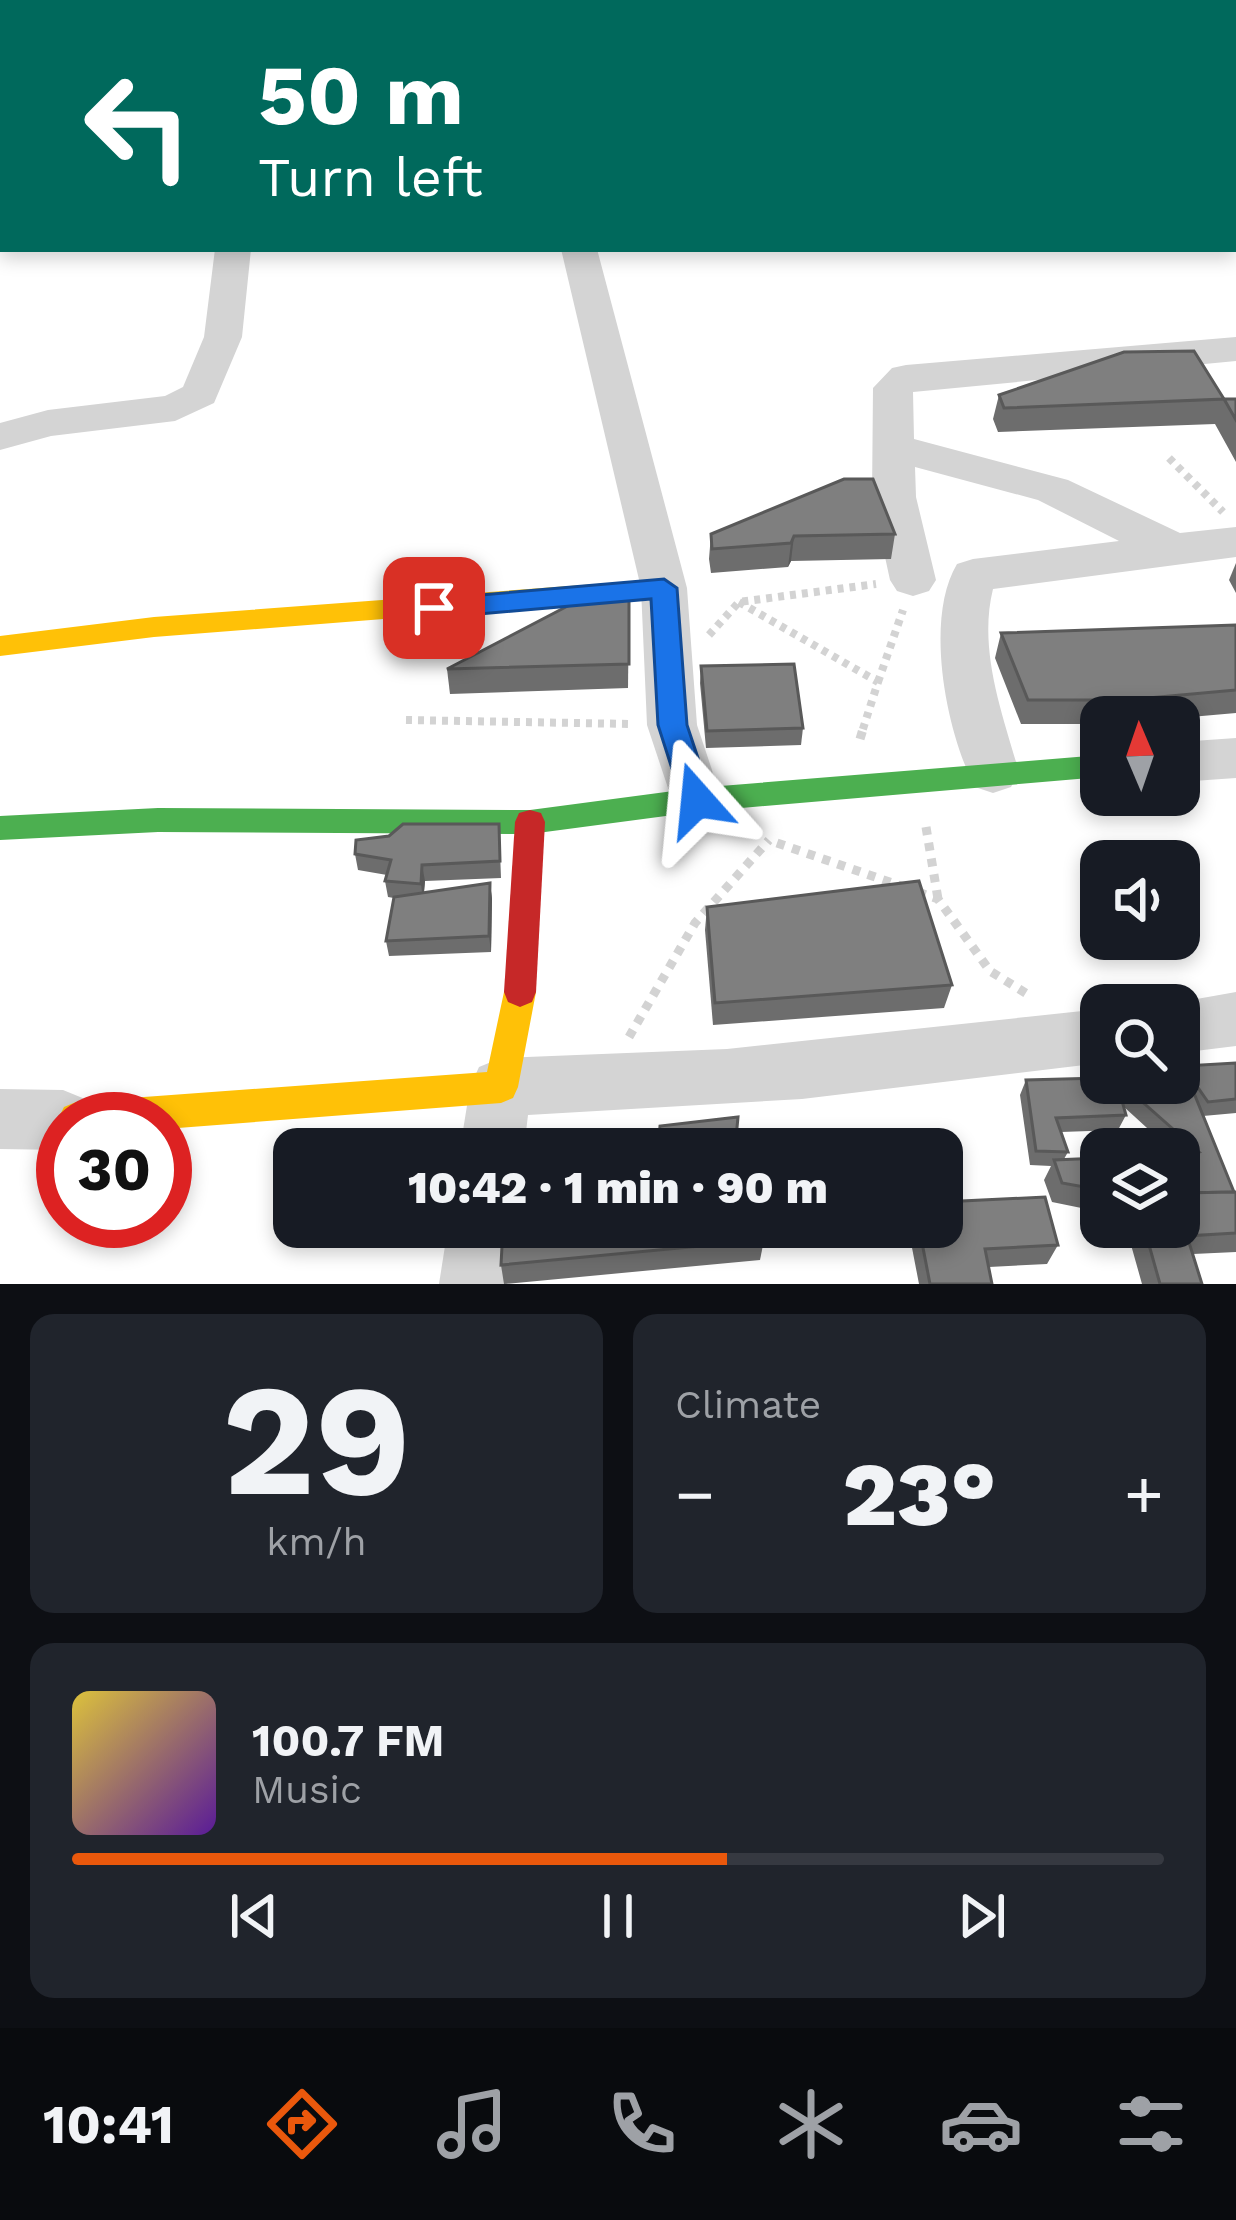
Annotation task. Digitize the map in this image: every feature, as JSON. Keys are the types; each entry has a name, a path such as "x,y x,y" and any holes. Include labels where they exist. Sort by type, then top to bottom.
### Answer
{"street":[{"path":"0,421 48,423 175,408 200,394 223,337 233,252"},
{"path":"580,252 664,588 672,725 697,800"},
{"path":"913,580 894,497 893,388 906,377 1236,350"},
{"path":"0,437 48,423"},
{"path":"893,448 1032,482 1175,550"},
{"path":"993,772 974,702 961,622 973,575 1236,542"},
{"path":"0,646 154,627 664,588"},
{"path":"1200,761 1236,758"},
{"path":"0,828 158,820 530,822 697,800 1080,767"},
{"path":"495,1128 521,986 530,822"},
{"path":"1200,1023 1236,1019"},
{"path":"192,1111 501,1088 600,1087 920,1059 1080,1038"},
{"path":"0,1119 36,1120"},
{"path":"473,1284 478,1248"}],"path":[{"path":"1169,458 1236,524"},
{"path":"600,1087 695,923 769,840 842,787 913,580 739,602 878,682"},
{"path":"406,720 672,725"},
{"path":"697,800 769,840 938,898 990,971 1080,1026"}],"building":[{"path":"1194,351 1224,399 1004,408 999,395 1124,352"},
{"path":"1224,399 1236,399 1236,420"},
{"path":"844,479 873,479 895,534 794,536 791,543 712,549 711,534"},
{"path":"585,597 629,597 629,664 447,669"},
{"path":"1236,625 1236,690 1028,700 1001,633"},
{"path":"794,664 803,728 707,731 701,666"},
{"path":"403,824 499,824 500,861 422,865 421,884 385,881 391,860 355,854 356,840 389,836"},
{"path":"919,881 952,985 715,1003 707,907"},
{"path":"490,883 489,936 386,941 394,897"},
{"path":"1236,1063 1236,1099 1208,1102 1200,1090 1200,1065"},
{"path":"1080,1079 1080,1104 1123,1104 1126,1115 1056,1118 1068,1152 1036,1151 1026,1080"},
{"path":"1145,1104 1198,1104 1234,1192 1200,1193 1200,1128 1172,1128"},
{"path":"738,1117 737,1128 660,1126"},
{"path":"1080,1159 1080,1186 1062,1183 1054,1160"},
{"path":"1236,1192 1236,1233 1200,1235 1200,1193"},
{"path":"1045,1197 1058,1245 985,1249 992,1284 930,1284 923,1248 963,1248 963,1201"},
{"path":"502,1248 680,1248 501,1265"},
{"path":"1150,1248 1191,1248 1202,1284 1160,1284"}],"traffic: fast":[{"path":"0,828 158,820 530,822 696,800 1080,768"}],"traffic: slow":[{"path":"0,646 154,627 664,588"},
{"path":"192,1110 501,1087 520,992"}],"traffic: jam":[{"path":"520,992 530,822"}],"route":[{"path":"434,608 664,588 672,725 697,800"}]}
